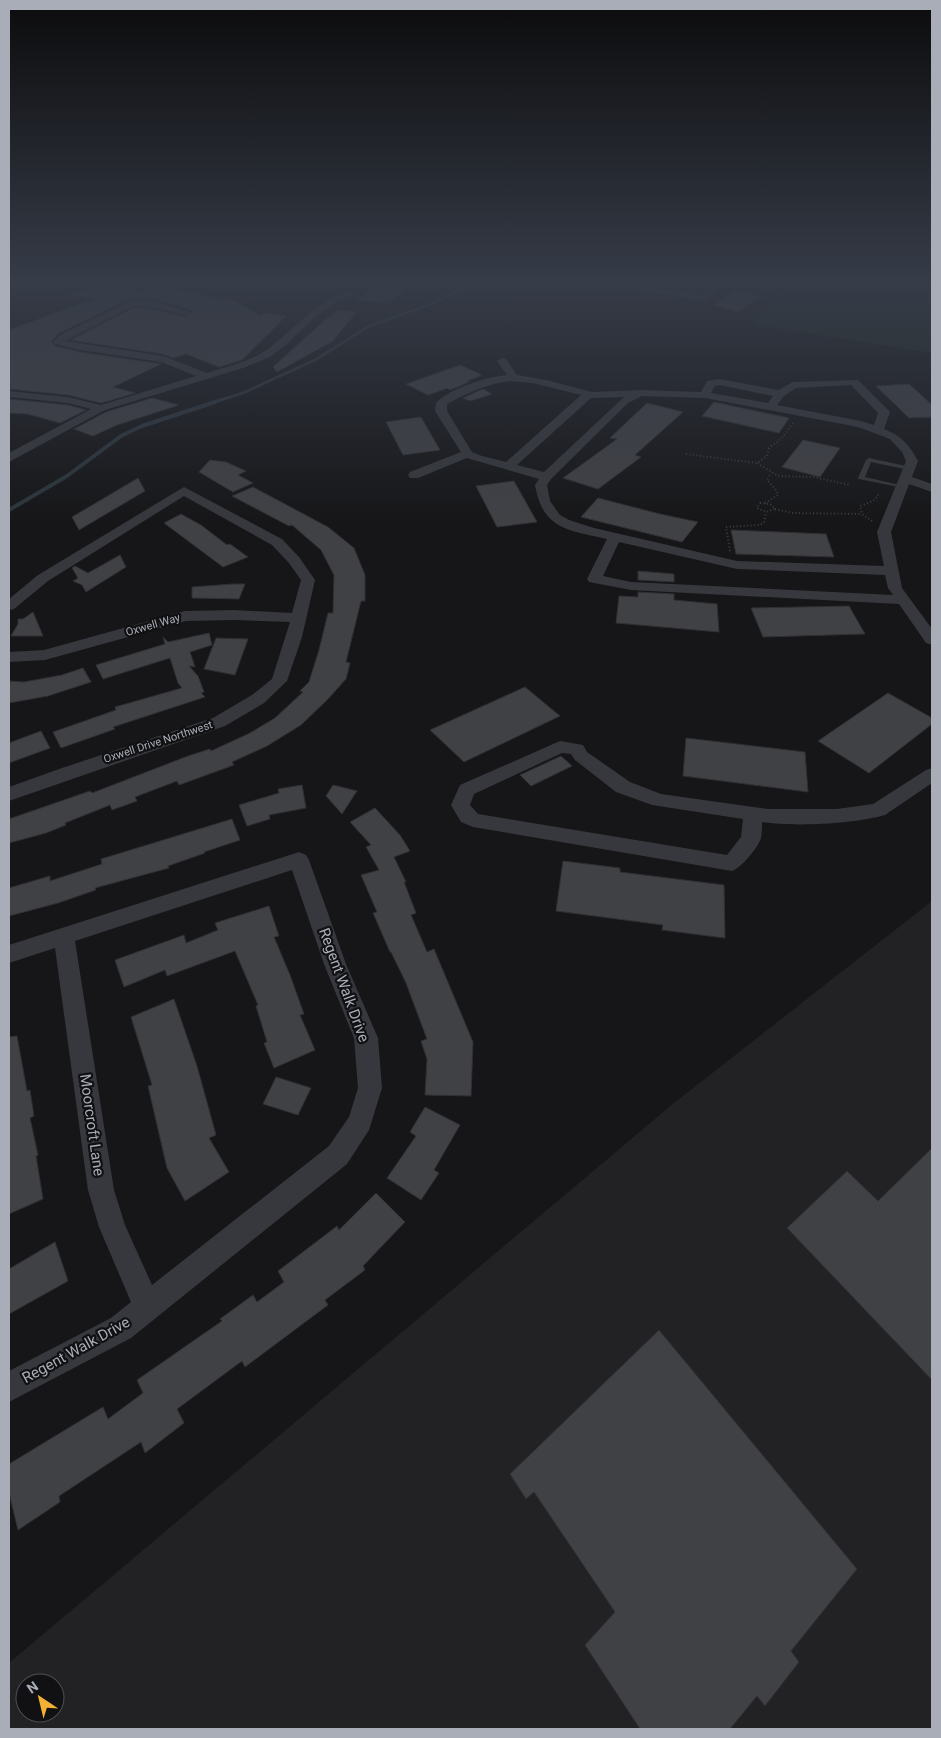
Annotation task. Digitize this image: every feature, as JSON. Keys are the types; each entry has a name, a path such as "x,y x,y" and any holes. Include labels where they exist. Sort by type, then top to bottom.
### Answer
{"street":[{"path":"168,361 206,376"},
{"path":"9,458 101,408 250,361"},
{"path":"502,362 514,378"},
{"path":"546,477 478,459 468,454 441,411 442,403 462,391 501,378 514,378 563,387 592,395"},
{"path":"706,395 711,383 720,382 780,394"},
{"path":"770,407 780,394 793,385 854,382 884,412 877,430"},
{"path":"640,393 624,402 541,484 544,501 556,518 564,523 733,564 892,571"},
{"path":"508,466 588,395 640,393 706,395 861,424 877,430 894,437 907,451 912,461 884,532 896,588 932,640"},
{"path":"9,394 68,400 101,408"},
{"path":"414,475 468,454"},
{"path":"905,478 932,479"},
{"path":"905,478 932,488"},
{"name":"Oxwell Drive Northwest","path":"9,606 43,578 184,491 276,542 294,560 308,580 299,618 279,681 258,699 219,722 68,772 9,794"},
{"path":"615,536 594,578 631,586 904,600"},
{"name":"Oxwell Way","path":"9,657 21,658 52,654 185,616 234,615 299,618"},
{"path":"753,814 751,839 732,863 473,820 468,817 460,805 467,790 560,747 577,749 581,756 623,787 658,800 768,816 837,816 878,810 932,774"},
{"name":"Regent Walk Drive","path":"9,954 299,860 335,964 366,1038 370,1088 360,1122 338,1155 121,1328 9,1387"},
{"name":"Moorcroft Lane","path":"64,936 101,1190 112,1226 148,1307"}],"lane":[{"path":"870,460 905,478 860,478 870,460"}],"path":[{"path":"757,463 767,456 769,448 782,438 799,413"},
{"path":"686,454 757,463 771,473 783,476 832,479 842,484 855,486"},
{"path":"771,473 767,480 777,491 778,495 760,504 757,508 766,512 774,510 794,513 862,514 871,520 879,522 881,521 882,512 891,514"},
{"path":"862,514 860,506 873,501 878,496 879,493 875,490"},
{"path":"765,503 770,504 774,510"},
{"path":"733,564 726,527 734,525 759,526 764,522 766,512"}],"shaded area":[{"path":"932,901 932,1729 9,1729 9,1663 674,1103"}],"building":[{"path":"9,361 141,361 161,364 113,387 135,393 101,403 68,395 9,389"},
{"path":"204,361 238,361 219,367"},
{"path":"280,361 297,361 277,372 273,367"},
{"path":"460,365 482,375 450,390 447,388 428,395 406,384"},
{"path":"909,384 932,405 932,417 909,418 876,386"},
{"path":"483,389 492,394 470,401 463,398"},
{"path":"152,398 179,405 117,425 93,436 74,429 106,412"},
{"path":"9,399 68,405 86,410 60,423 28,414 9,413"},
{"path":"714,402 789,418 779,433 702,416"},
{"path":"647,403 683,412 635,455 641,457 598,489 563,478 617,439 610,438"},
{"path":"421,417 440,450 403,455 386,422"},
{"path":"803,440 840,448 820,477 782,467"},
{"path":"210,460 226,462 246,471 238,475 253,483 233,492 199,472"},
{"path":"138,478 145,491 79,530 72,517"},
{"path":"514,481 537,522 497,527 476,486"},
{"path":"253,487 328,527 354,548 365,575 365,601 361,601 346,662 350,663 346,679 301,725 267,746 232,762 234,765 179,785 177,781 135,797 137,801 112,810 110,805 65,823 66,825 46,833 9,843 9,819 90,791 92,793 188,756 210,749 211,751 250,733 275,718 303,692 300,691 309,682 328,613 333,613 334,575 321,550 292,525 289,526 232,496"},
{"path":"598,498 698,522 682,542 581,517"},
{"path":"181,514 201,525 227,545 230,544 248,557 223,567 164,523"},
{"path":"731,530 826,534 834,557 736,554"},
{"path":"120,555 126,567 86,592 82,585 73,581 78,578 72,568 75,566 88,573"},
{"path":"638,571 674,574 674,582 638,580"},
{"path":"245,584 239,599 192,598 192,587"},
{"path":"638,592 674,594 674,600 717,604 719,632 616,623 619,596 638,597"},
{"path":"849,606 865,634 763,637 751,608"},
{"path":"33,612 43,636 11,636 18,624 18,619 23,619"},
{"path":"209,633 212,645 190,652 195,667 189,666 198,676 204,692 201,693 205,697 113,727 115,729 61,748 53,732 116,710 115,707 182,688 178,683 170,658 103,679 96,665 165,644 163,637 168,642"},
{"path":"216,638 248,639 235,675 204,669"},
{"path":"83,668 91,682 48,696 9,703 9,681 24,682 62,675"},
{"path":"525,687 560,716 464,762 430,730"},
{"path":"888,693 932,718 932,724 869,773 818,741"},
{"path":"41,731 50,748 9,763 9,743"},
{"path":"686,738 805,752 808,792 683,776"},
{"path":"561,756 572,766 531,786 520,775"},
{"path":"302,785 306,808 269,815 270,819 247,826 239,805 279,793 278,789"},
{"path":"333,785 357,791 342,814 326,796"},
{"path":"375,808 400,835 410,851 394,857 406,882 404,882 416,913 411,915 427,952 434,949 473,1042 471,1096 425,1095 427,1059 421,1041 427,1039 406,983 373,913 377,912 361,875 379,870 366,847 371,845 350,822"},
{"path":"232,819 240,840 168,866 169,868 95,888 96,890 58,903 9,916 9,888 50,876 50,881 102,864 101,859"},
{"path":"563,861 620,868 620,872 724,885 725,938 662,930 663,925 556,911"},
{"path":"269,906 279,936 274,937 304,1014 300,1015 315,1050 274,1068 264,1043 267,1042 256,1006 258,1005 235,951 167,976 165,970 124,987 115,960 184,935 186,943 218,930 215,923"},
{"path":"174,999 197,1066 216,1135 209,1138 229,1172 185,1201 167,1168 148,1086 152,1085 131,1017"},
{"path":"17,1036 27,1091 30,1090 34,1116 30,1118 38,1155 36,1156 43,1199 9,1214 9,1037"},
{"path":"276,1077 311,1088 298,1115 263,1104"},
{"path":"425,1107 460,1125 434,1170 439,1173 421,1200 387,1178 416,1136 410,1132"},
{"path":"932,1148 932,1380 787,1228 847,1171 878,1201"},
{"path":"376,1193 405,1222 363,1266 365,1270 325,1300 328,1305 245,1367 242,1361 177,1409 184,1423 145,1453 141,1442 59,1496 60,1502 18,1530 9,1493 9,1464 103,1407 108,1419 143,1393 137,1380 222,1321 220,1319 253,1295 257,1302 284,1282 278,1271 337,1226 339,1230"},
{"path":"55,1242 68,1281 9,1314 9,1269"},
{"path":"659,1330 857,1569 791,1651 799,1662 765,1706 757,1696 730,1729 640,1729 585,1645 615,1612 534,1492 526,1499 510,1474"}],"waterway":[{"path":"211,403 243,393 313,361"},
{"path":"9,510 67,476 121,436 142,426 215,402"}]}
